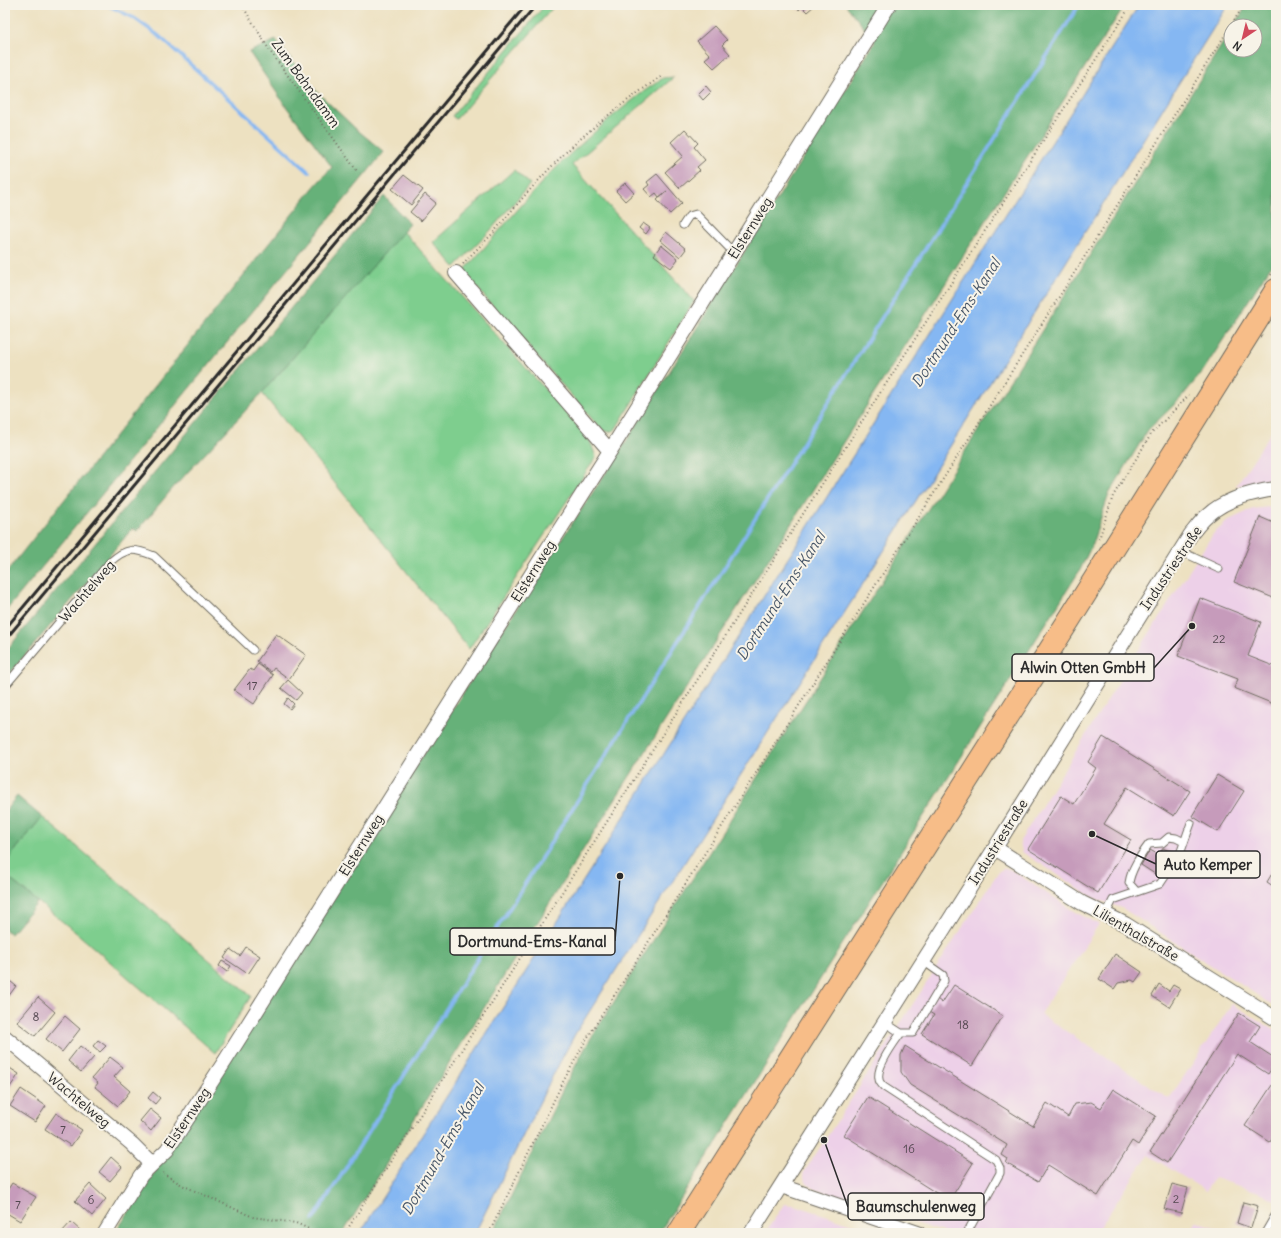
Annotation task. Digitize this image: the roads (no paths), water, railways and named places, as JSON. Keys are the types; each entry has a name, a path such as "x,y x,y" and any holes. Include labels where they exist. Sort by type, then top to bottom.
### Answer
{"main road":[{"path":"679,1233 1276,290"}],"street":[{"name":"Elsternweg","path":"105,1233 141,1176 167,1150 225,1061 542,556 610,451 889,5"},
{"path":"456,273 610,451"},
{"name":"Industriestraße","path":"751,1233 995,848 1191,534 1208,515 1231,500 1258,491 1276,489"},
{"name":"Lilienthalstraße","path":"995,848 1082,903 1125,924 1276,1019"},
{"name":"Wachtelweg","path":"5,1037 132,1144 152,1164"},
{"path":"781,1186 918,1233"}],"lane":[{"path":"682,225 689,216 696,214 734,253"},
{"name":"Wachtelweg","path":"5,686 110,562 119,554 128,550 140,551 154,556 253,650"},
{"path":"1180,551 1219,569"},
{"path":"1106,914 1113,900 1160,884 1180,854 1191,823"},
{"path":"1137,892 1129,884 1130,876 1149,844 1162,842 1169,837 1176,838 1184,842"},
{"path":"884,1022 901,1033 913,1033 944,981 943,976 923,961"},
{"path":"901,1033 879,1070 879,1079 884,1087 996,1160 1000,1168 1000,1173 968,1233"},
{"path":"1265,1233 1276,1214"}],"water":[{"path":"1139,5 1228,5 905,518 575,1034 551,1079 475,1233 360,1233"}],"waterway":[{"path":"107,5 134,18 159,36 309,172"},
{"path":"313,1220 1079,5"}],"railway":[{"path":"5,629 526,5"},
{"path":"5,640 536,5"}],"place":[{"name":"Alwin Otten GmbH","path":"1192,626"},
{"name":"Auto Kemper","path":"1092,834"},
{"name":"Dortmund-Ems-Kanal","path":"620,876"},
{"name":"Baumschulenweg","path":"824,1140"}]}
